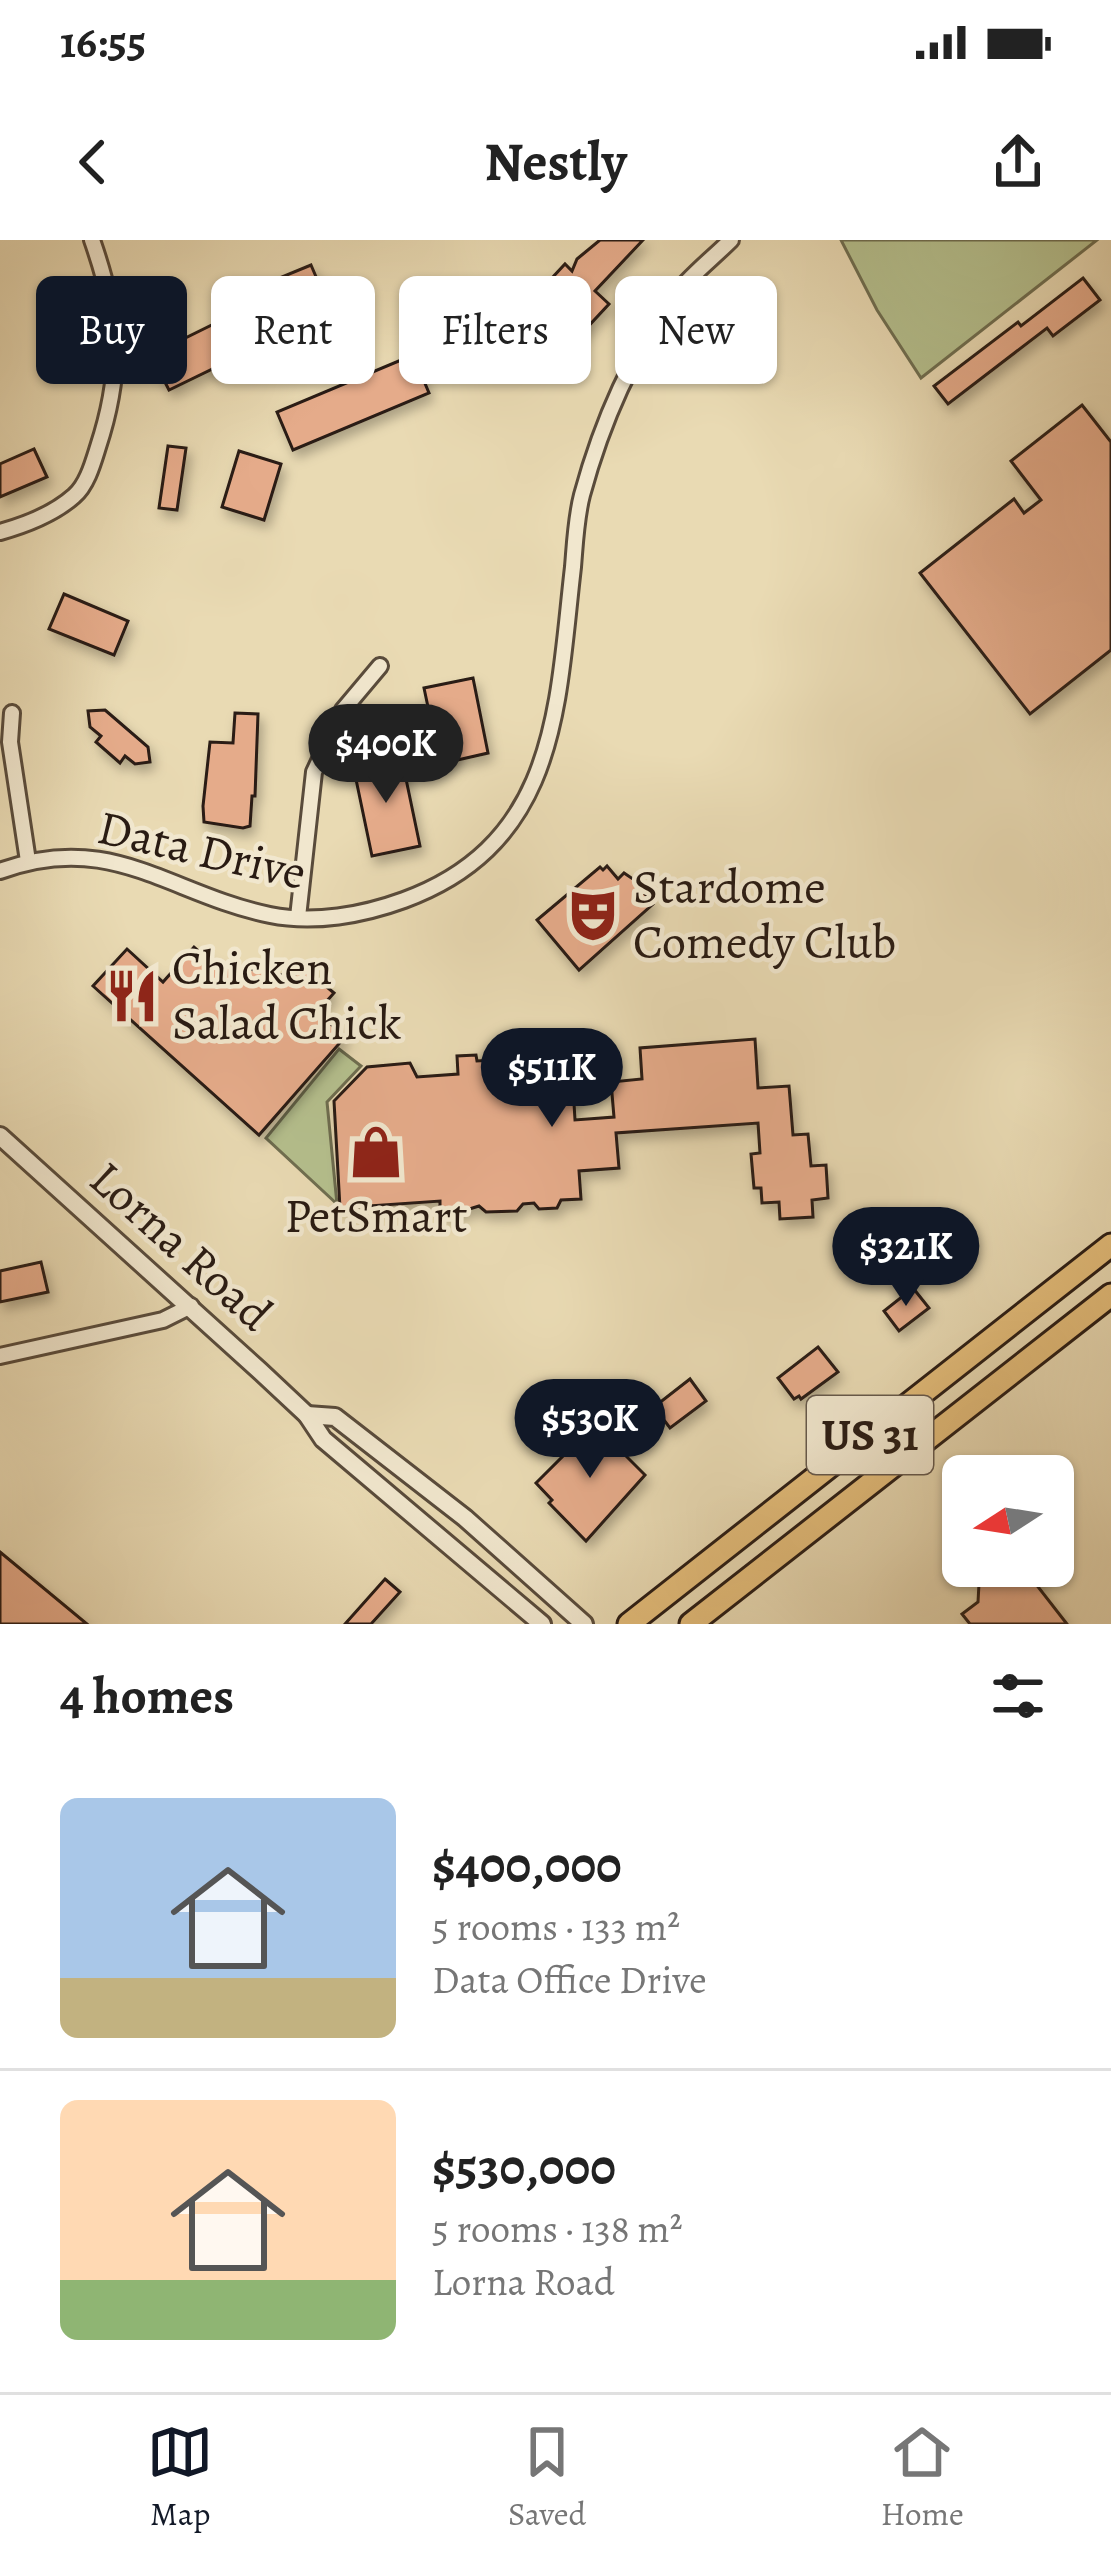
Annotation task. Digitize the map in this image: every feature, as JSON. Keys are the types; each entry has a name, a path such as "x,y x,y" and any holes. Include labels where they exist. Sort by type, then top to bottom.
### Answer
{"main road":[{"name":"US 31","path":"629,1624 1111,1245"},
{"name":"US 31","path":"691,1624 1111,1295"},
{"path":"710,1624 725,1597"}],"street":[{"path":"0,532 26,525 76,495 104,431 117,359 110,292 92,240"},
{"name":"Data Drive","path":"0,871 28,861 99,857 271,915 298,917 368,912 424,892 472,861 517,814 547,756 556,718 581,497 620,383 674,295 730,240"},
{"path":"298,917 314,772 344,710 380,666"},
{"path":"12,713 10,742 28,861"},
{"name":"Lorna Road","path":"0,1136 307,1415 322,1439 542,1624"},
{"path":"0,1357 163,1320 191,1306"},
{"name":"Lorna Road","path":"307,1415 334,1417 465,1518 584,1624"},
{"path":"516,1602 527,1624"}],"green space":[{"path":"841,240 1097,240 921,378 877,310"},
{"path":"339,1049 361,1066 327,1102 337,1204 266,1138"}],"building":[{"path":"600,240 643,240 595,291 609,304 591,323 591,276 554,276 565,264 572,271 577,259"},
{"path":"311,265 316,276 284,276"},
{"path":"1083,278 1100,300 1053,336 1047,328 948,404 934,386"},
{"path":"211,325 211,370 187,381 187,337"},
{"path":"399,361 399,384 425,384 429,393 293,450 277,412 344,384 375,384 375,371"},
{"path":"1082,405 1111,442 1111,650 1030,714 920,573 1014,499 1024,513 1041,500 1011,461"},
{"path":"168,446 186,448 177,510 159,508"},
{"path":"34,449 47,477 0,497 0,464"},
{"path":"239,451 281,464 264,520 222,507"},
{"path":"64,594 128,621 114,655 49,629"},
{"path":"473,678 488,753 440,764 424,688"},
{"path":"105,710 148,747 150,762 135,764 125,756 120,763 96,742 101,736 90,727 88,711"},
{"path":"235,713 258,714 255,796 250,826 243,828 204,822 210,742 233,743"},
{"path":"401,755 420,846 372,856 353,765"},
{"name":"Stardome Comedy Club","path":"607,866 618,879 624,873 633,879 653,904 579,970 537,920"},
{"path":"194,947 211,962 293,977 302,966 334,993 317,1012 345,1037 259,1135 93,986 127,949 163,982"},
{"path":"755,1039 758,1088 789,1086 793,1135 808,1134 811,1166 826,1165 828,1198 812,1200 813,1217 780,1219 779,1202 762,1203 761,1188 754,1188 751,1154 760,1153 758,1123 616,1133 619,1168 579,1171 581,1199 561,1200 557,1208 539,1209 534,1203 523,1204 517,1211 486,1212 479,1206 447,1216 440,1210 440,1201 340,1208 334,1101 367,1067 410,1063 417,1077 458,1074 457,1056 476,1055 477,1061 511,1059 512,1070 541,1068 541,1062 564,1052 572,1071 575,1120 614,1117 611,1082 642,1079 640,1048"},
{"path":"41,1262 48,1292 0,1302 0,1271"},
{"path":"913,1288 929,1308 899,1331 884,1311"},
{"path":"818,1347 838,1372 801,1399 794,1399 778,1378"},
{"path":"690,1379 706,1401 670,1428 654,1407"},
{"path":"594,1424 645,1475 586,1541 536,1483 568,1451 565,1447"},
{"path":"0,1552 87,1624 0,1624"},
{"path":"385,1579 400,1592 371,1624 345,1624"},
{"path":"979,1587 1038,1587 1067,1624 970,1624 962,1614 978,1602"}],"place":[{"name":"Stardome Comedy Club","path":"593,915"},
{"name":"Chicken Salad Chick","path":"132,996"},
{"name":"PetSmart","path":"376,1152"}]}
